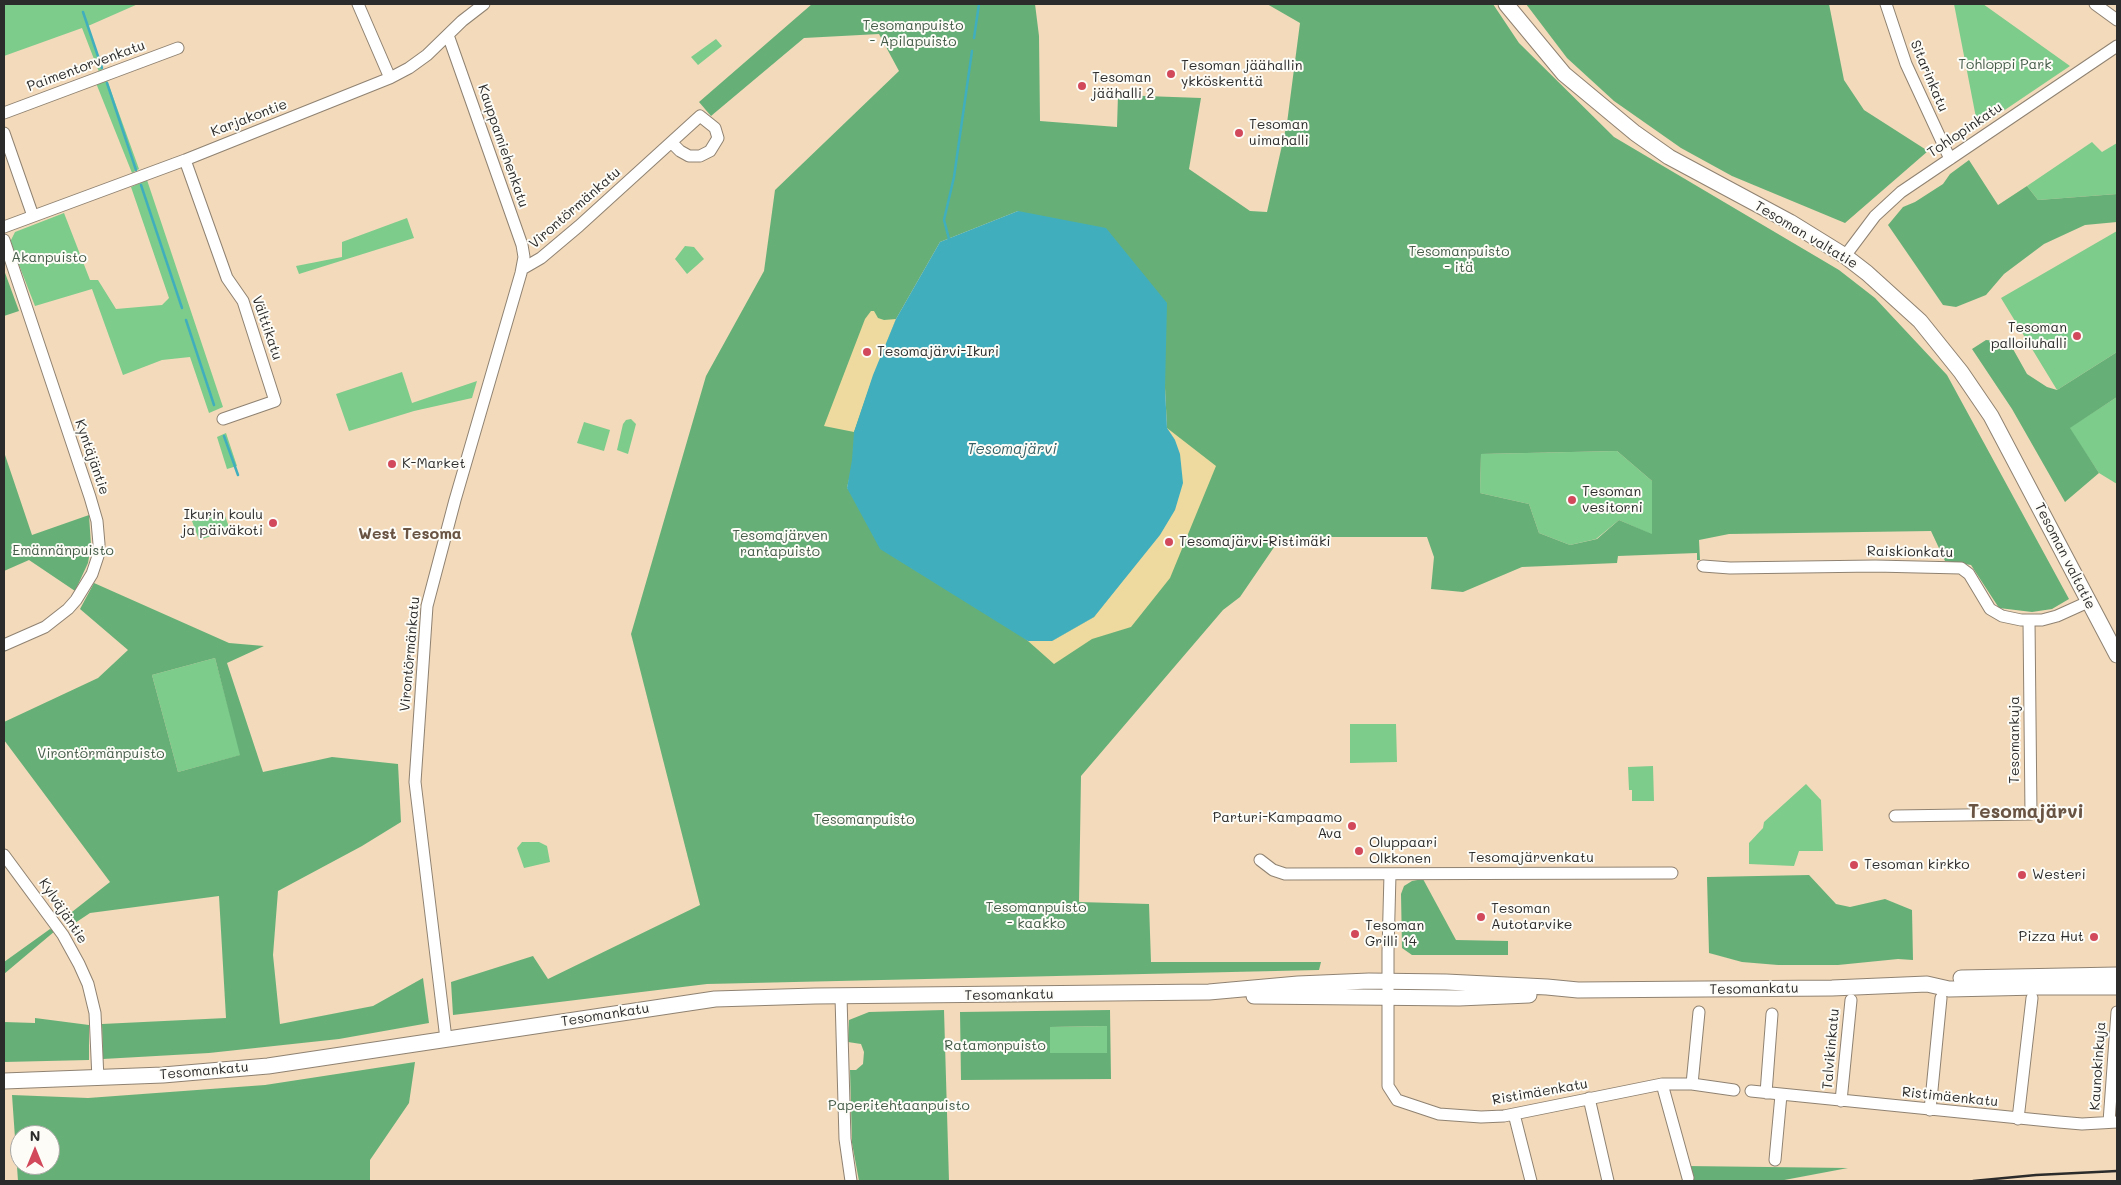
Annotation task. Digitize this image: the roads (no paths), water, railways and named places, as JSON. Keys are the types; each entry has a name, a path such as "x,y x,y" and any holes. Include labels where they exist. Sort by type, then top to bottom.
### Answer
{"main road":[{"name":"Tesoman valtatie","path":"1506,4 1564,74 1635,133 1668,157 1790,222 1845,256 1867,273 1920,321 1961,372 1991,416 2117,655"},
{"name":"Tesomankatu","path":"4,1081 163,1076 268,1066 715,999 1209,992 1298,984 1388,982 1547,987 1578,990 1832,988 1930,984 1967,978 2117,975"},
{"name":"Tesomankatu","path":"1930,984 1948,989 2047,986 2117,987"},
{"name":"Tesomankatu","path":"1209,992 1238,996 1468,998 1551,994 1578,990"}],"street":[{"path":"358,4 390,78"},
{"name":"Karjakontie","path":"4,227 185,160 390,78 421,59 484,4"},
{"name":"Sitarinkatu","path":"1886,4 1908,69 1950,159"},
{"path":"2095,4 2117,20"},
{"name":"Kauppamiehenkatu","path":"448,35 522,245 524,256 522,269"},
{"name":"Tohlopinkatu","path":"1845,256 1879,212 1901,192 2117,46"},
{"name":"Paimentorvenkatu","path":"4,113 178,48"},
{"path":"4,133 32,216"},
{"name":"Virontörmänkatu","path":"446,1039 415,782 427,606 455,500 522,269 541,258 672,143"},
{"name":"Välttikatu","path":"185,160 227,278 243,301 275,400 223,419"},
{"path":"4,161 16,167"},
{"name":"Kyntäjäntie","path":"4,240 90,497 97,524 99,544 98,556 92,574 76,600 68,609 45,627 4,646"},
{"name":"Raiskionkatu","path":"1703,566 1730,568 1875,566 1961,568 1969,574 1990,609 2002,616 2029,620 2042,620 2057,616 2088,602"},
{"name":"Tesomankuja","path":"1896,816 2031,814 2029,620"},
{"name":"Kylväjäntie","path":"4,855 63,935 88,984 95,1012 98,1078"},
{"name":"Tesomajärvenkatu","path":"1260,860 1273,870 1285,874 1672,873"},
{"path":"1388,998 1390,874"},
{"path":"841,996 845,1139 851,1181"},
{"name":"Ristimäenkatu","path":"1388,998 1388,1086 1397,1100 1439,1114 1481,1117 1514,1114 1662,1084 1692,1084 1734,1090"},
{"path":"1930,1110 1941,998"},
{"path":"2018,1119 2032,998"},
{"name":"Talvikinkatu","path":"1841,1101 1851,1000"},
{"path":"1692,1084 1699,1012"},
{"name":"Kaunokinkuja","path":"2113,1122 2117,1012"},
{"path":"1766,1093 1772,1014"},
{"path":"1662,1084 1688,1178"},
{"name":"Ristimäenkatu","path":"1750,1091 2018,1119 2082,1124 2113,1122"},
{"path":"1775,1160 1781,1095"},
{"path":"1589,1098 1608,1181"},
{"path":"1514,1114 1531,1181"}],"water":[{"name":"Tesomajärvi","path":"1018,211 1106,228 1167,303 1165,388 1167,428 1175,440 1180,454 1183,483 1175,510 1160,535 1094,617 1052,641 1028,641 880,549 847,488 854,432 873,375 896,319 940,242"}],"waterway":[{"path":"974,38 979,4"},
{"path":"83,12 102,68"},
{"path":"949,239 944,220 954,177 972,51"},
{"path":"107,83 136,170"},
{"path":"141,185 182,308"},
{"path":"186,320 214,405"},
{"path":"224,436 238,475"}],"railway":[{"path":"1973,1181 2036,1175 2117,1171"}],"place":[{"name":"Tesoman jäähallin ykköskenttä","path":"1171,74"},
{"name":"Tesoman jäähalli 2","path":"1082,86"},
{"name":"Tesoman uimahalli","path":"1239,133"},
{"name":"Tesoman palloiluhalli","path":"2077,336"},
{"name":"Tesomajärvi-Ikuri","path":"867,352"},
{"name":"K-Market","path":"392,464"},
{"name":"Tesoman vesitorni","path":"1572,500"},
{"name":"Ikurin koulu ja päiväkoti","path":"273,523"},
{"name":"Tesomajärvi-Ristimäki","path":"1169,542"},
{"name":"Parturi-Kampaamo Ava","path":"1352,826"},
{"name":"Oluppaari Olkkonen","path":"1359,851"},
{"name":"Tesoman kirkko","path":"1854,865"},
{"name":"Westeri","path":"2022,875"},
{"name":"Tesoman Autotarvike","path":"1481,917"},
{"name":"Tesoman Grilli 14","path":"1355,934"},
{"name":"Pizza Hut","path":"2094,937"}],"district":[{"name":"West Tesoma","path":"410,534"},
{"name":"Tesomajärvi","path":"2026,812"}],"park label":[{"name":"Tesomanpuisto - Apilapuisto","path":"913,34"},
{"name":"Tohloppi Park","path":"2005,65"},
{"name":"Akanpuisto","path":"49,258"},
{"name":"Tesomanpuisto - itä","path":"1459,260"},
{"name":"Tesomajärven rantapuisto","path":"780,544"},
{"name":"Emännänpuisto","path":"63,551"},
{"name":"Virontörmänpuisto","path":"101,754"},
{"name":"Tesomanpuisto","path":"864,820"},
{"name":"Tesomanpuisto - kaakko","path":"1036,916"},
{"name":"Ratamonpuisto","path":"995,1046"},
{"name":"Paperitehtaanpuisto","path":"899,1106"}]}
